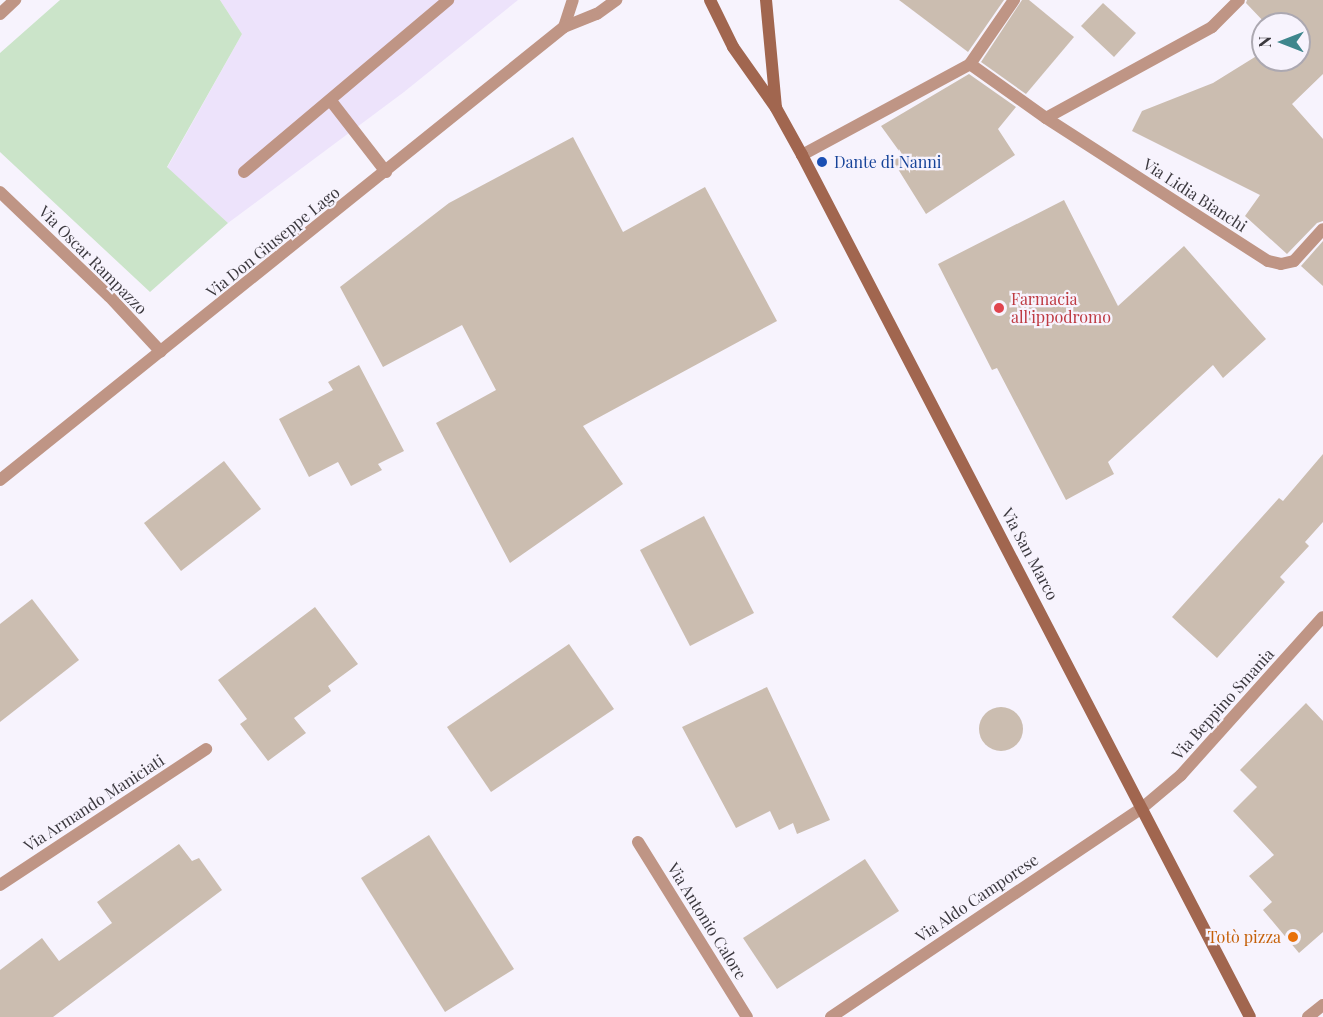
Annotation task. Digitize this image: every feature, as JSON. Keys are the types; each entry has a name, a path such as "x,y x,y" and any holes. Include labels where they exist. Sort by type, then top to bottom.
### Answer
{"main road":[{"name":"Via San Marco","path":"710,0 733,47 776,108 802,155 1250,1017"},
{"name":"Via San Marco","path":"766,0 776,108"}],"street":[{"path":"0,14 15,0"},
{"path":"244,171 331,101 448,0"},
{"path":"564,27 573,0"},
{"name":"Via Don Giuseppe Lago","path":"0,480 564,27 597,14 616,0"},
{"path":"802,155 970,64 1014,0"},
{"path":"1046,118 1212,27 1239,0"},
{"name":"Via Lidia Bianchi","path":"970,64 1046,118 1268,261 1281,264 1294,261 1323,229"},
{"path":"331,101 386,172"},
{"name":"Via Oscar Rampazzo","path":"0,192 109,296 161,352"},
{"name":"Via Beppino Smania","path":"1142,808 1181,775 1323,617"},
{"name":"Via Armando Maniciati","path":"0,885 206,749"},
{"name":"Via Aldo Camporese","path":"831,1017 1142,808"},
{"name":"Via Antonio Calore","path":"638,842 747,1017"},
{"path":"1308,1017 1323,1005"}],"shaded area":[{"path":"220,0 518,0 404,92 228,223 167,168 242,34"}],"green space":[{"path":"60,0 220,0 242,34 167,167 228,223 150,292 0,152 0,53"}],"building":[{"path":"899,0 1004,0 968,52"},
{"path":"1022,0 1029,0 1074,37 1026,94 981,62"},
{"path":"1247,0 1323,0 1323,74 1292,104 1323,139 1323,221 1317,223 1287,254 1245,216 1260,195 1132,131 1142,111 1213,83 1251,59 1251,72 1311,72 1311,12 1255,12 1246,3"},
{"path":"1103,3 1136,33 1114,57 1081,26"},
{"path":"969,74 1016,107 998,129 1015,155 926,214 893,161 902,155 881,126"},
{"path":"573,137 623,232 705,187 777,321 583,426 623,484 510,563 436,423 496,390 462,325 383,367 340,287 449,203"},
{"path":"1064,200 1118,306 1184,246 1266,339 1223,378 1213,365 1108,462 1114,474 1066,500 997,368 992,370 938,264"},
{"path":"1323,241 1323,286 1301,266"},
{"path":"359,365 404,451 378,464 382,470 351,486 338,462 309,477 279,419 333,390 328,382"},
{"path":"1323,454 1323,522 1305,542 1309,546 1280,577 1285,582 1217,658 1172,617 1279,498 1283,501"},
{"path":"224,461 261,509 181,571 144,523"},
{"path":"704,516 754,613 690,646 640,550"},
{"path":"32,599 79,660 0,722 0,624"},
{"path":"315,607 358,664 328,686 331,691 294,718 306,733 268,761 240,724 247,719 218,680"},
{"path":"569,644 614,709 491,792 447,727"},
{"path":"767,687 830,820 797,834 793,823 779,830 770,811 736,828 682,727"},
{"path":"1306,703 1323,721 1323,932 1299,953 1263,910 1272,902 1249,876 1274,855 1233,811 1257,787 1240,770"},
{"path":"1001,707 1017,713 1023,729 1017,745 1001,751 985,745 979,729 985,713"},
{"path":"429,835 514,969 445,1012 361,878"},
{"path":"179,844 192,861 199,858 222,890 53,1017 0,1017 0,970 42,938 59,961 112,923 97,902"},
{"path":"865,859 899,911 777,989 743,938"}],"place":[{"name":"Dante di Nanni","path":"822,162"},
{"name":"Farmacia all'ippodromo","path":"999,308"},
{"name":"Totò pizza","path":"1293,937"}]}
